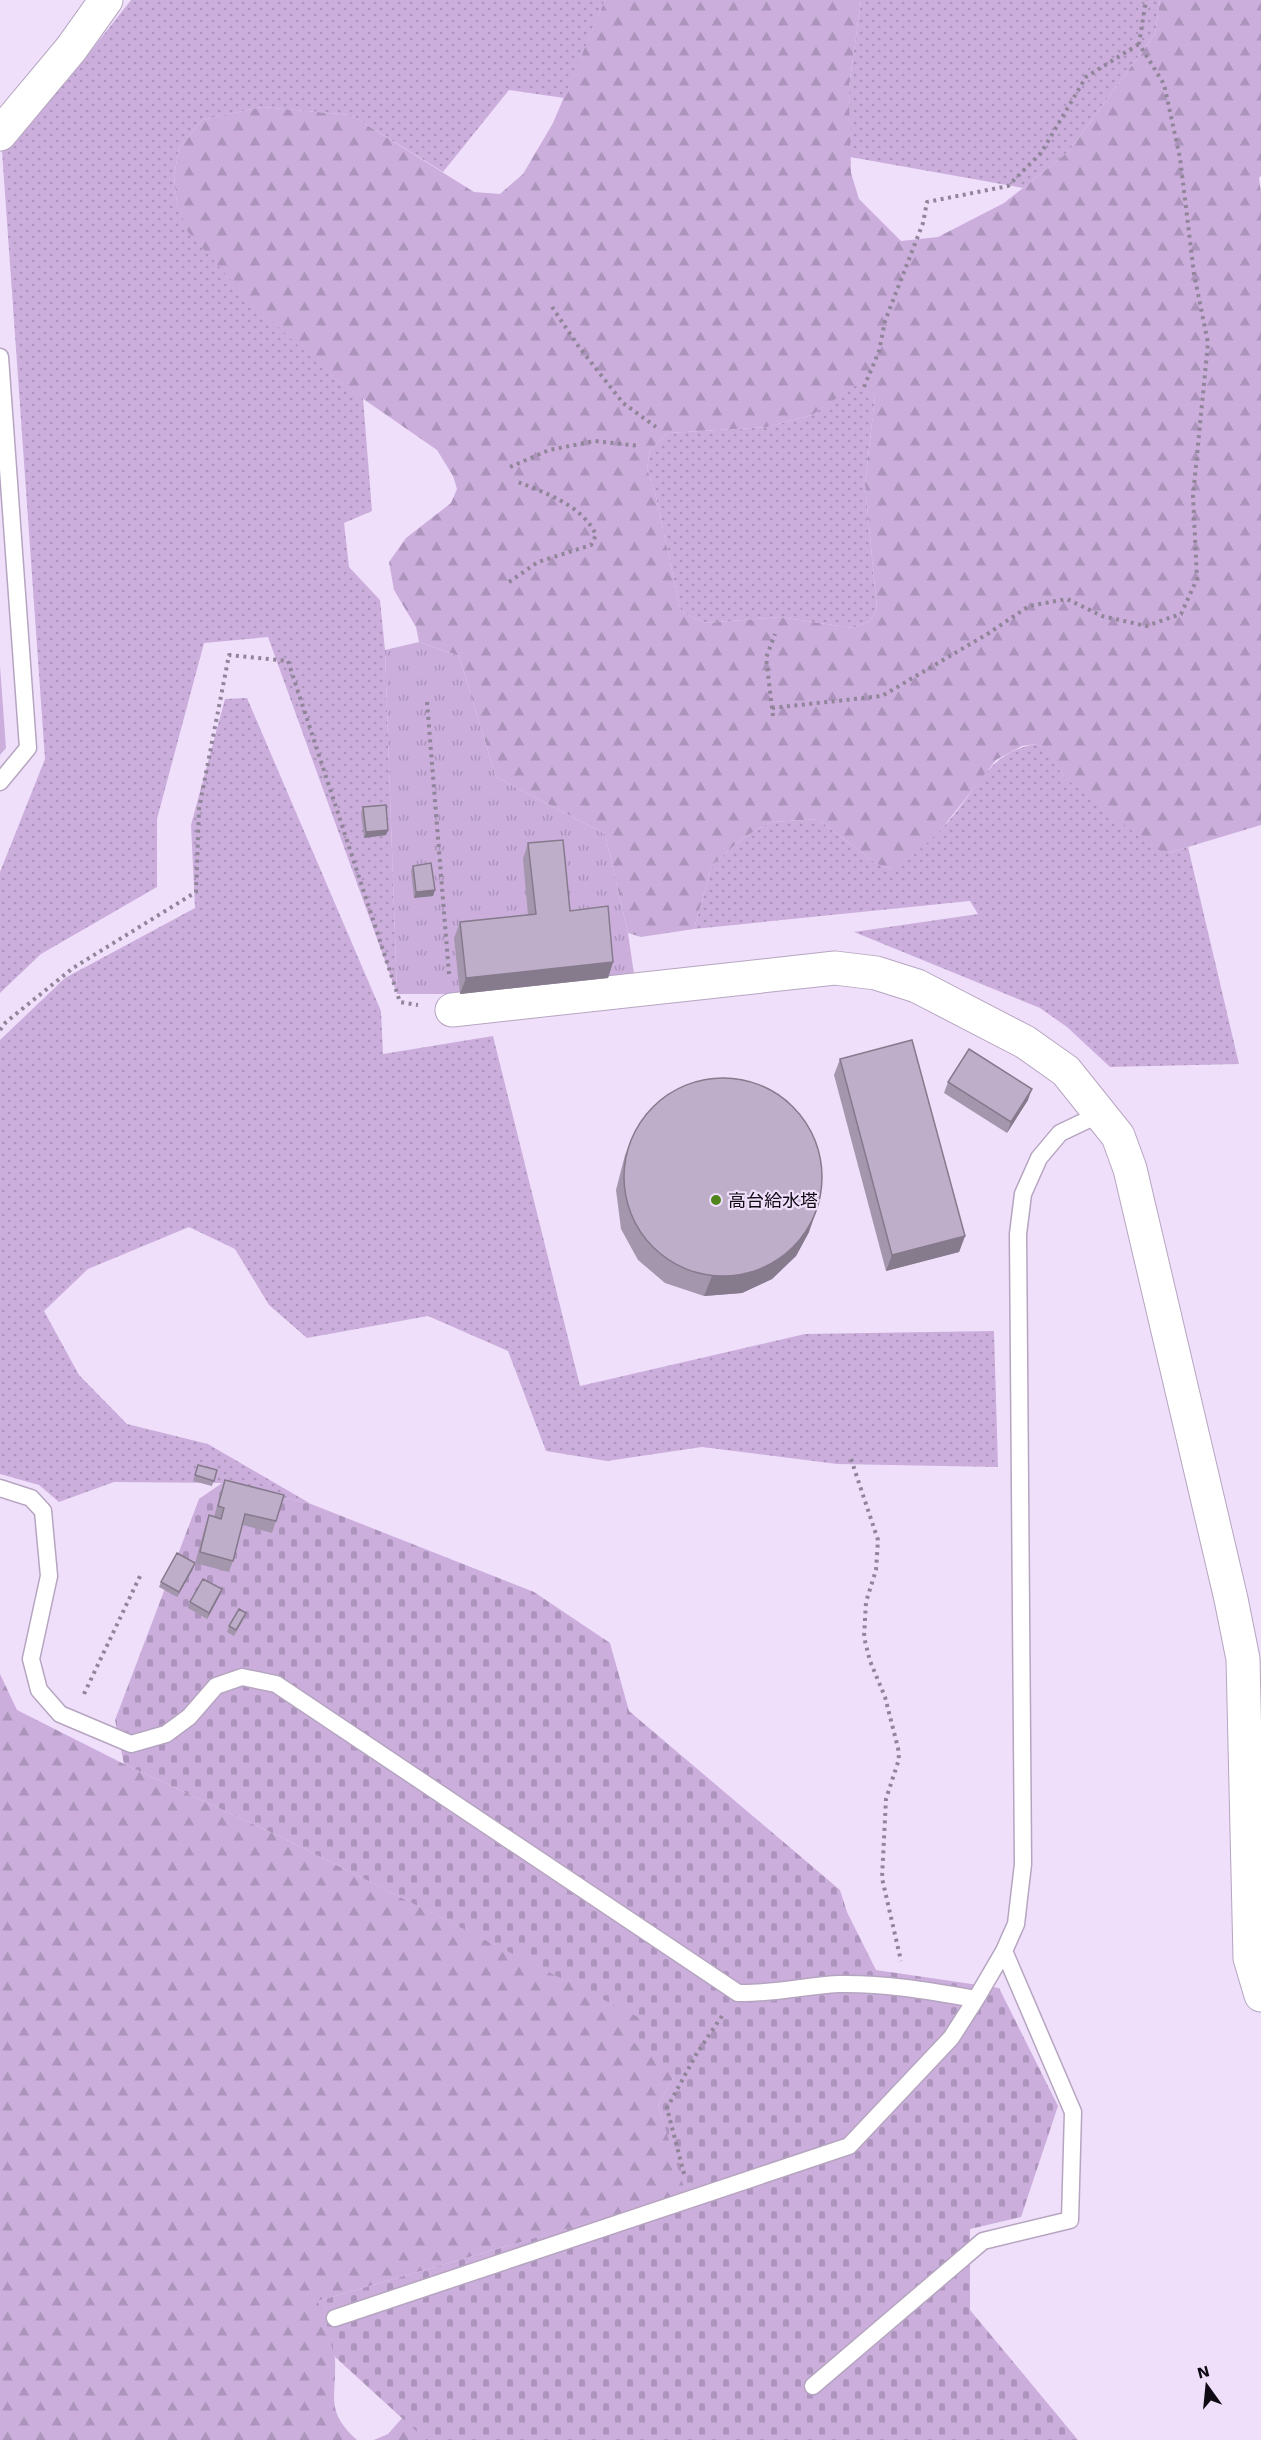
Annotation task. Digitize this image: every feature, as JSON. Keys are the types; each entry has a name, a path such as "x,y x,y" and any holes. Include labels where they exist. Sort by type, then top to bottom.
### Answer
{"street":[{"path":"0,134 71,48 106,0"},
{"path":"452,1010 835,968 876,973 917,986 1025,1042 1066,1071 1118,1136 1130,1169 1243,1659 1250,1958 1261,1995"}],"lane":[{"path":"0,357 28,748 0,782"},
{"path":"335,2318 849,2146 951,2038 976,1999 1004,1952 1016,1924 1023,1864 1018,1234 1021,1204 1039,1158 1060,1133 1100,1114"},
{"path":"0,1488 31,1498 43,1511 49,1576 31,1659 39,1690 60,1714 131,1744 166,1734 189,1717 216,1686 242,1677 276,1684 738,1993 765,1994 838,1984 907,1986 976,1999"},
{"path":"813,2386 983,2241 1070,2220 1073,2112 1004,1952"}],"path":[{"path":"772,708 882,696 989,633 1029,606 1067,599 1102,616 1146,626 1181,614 1197,579 1193,496 1208,343 1194,274 1180,158 1164,84 1139,44 1146,0"},
{"path":"864,387 879,351 885,321 923,223 927,202 1008,186 1041,153 1086,78 1139,44"},
{"path":"552,307 579,347 623,403 656,427"},
{"path":"510,467 549,450 595,441 640,446"},
{"path":"509,582 538,562 591,545 596,535 592,526 580,514 547,493 518,482"},
{"path":"773,716 766,658 775,634"},
{"path":"0,1030 6,1022 73,968 196,892 199,809 229,655 288,661 400,1002 452,1010 427,702"},
{"path":"851,1459 878,1540 876,1570 866,1602 864,1637 870,1661 885,1697 898,1748 898,1759 886,1799 882,1878 907,1986"},
{"path":"72,1719 141,1574"},
{"path":"690,2199 667,2108 697,2053 738,1993"}],"green space":[{"path":"131,0 605,0 564,98 509,90 443,172 351,115 262,107 202,120 179,148 174,176 177,205 333,378 363,398 372,511 344,523 349,567 380,600 385,650 397,994 268,637 204,643 157,819 157,887 41,954 0,993 0,872 45,759 2,151 68,80"},
{"path":"605,0 861,0 849,87 851,173 859,199 901,241 938,237 1004,203 1068,152 1155,34 1160,0 1261,0 1261,176 1259,178 1261,192 1261,825 1168,853 1155,849 1064,777 1048,752 1036,744 1022,746 996,760 940,831 905,863 891,869 877,864 818,819 771,822 744,837 712,865 694,929 641,937 628,933 605,834 496,777 459,656 419,642 416,627 394,590 389,562 406,538 451,503 457,489 453,476 437,450 333,378 246,297 188,232 177,205 174,176 179,148 202,120 262,107 351,115 474,192 500,194 523,174 553,123","holes":["856,385 875,396 865,484 877,609 870,621 853,628 780,617 706,623 681,612 656,497 647,468 650,450 668,433 767,427 812,415"]},
{"path":"861,0 1160,0 1155,34 1068,152 1023,188 850,157 849,87"},
{"path":"856,384 875,396 865,484 877,609 870,621 853,628 780,617 706,623 681,612 656,497 647,468 650,450 668,433 767,427 812,415"},
{"path":"419,642 459,656 496,777 605,834 628,933 634,974 460,994 397,994 385,650"},
{"path":"0,666 6,748 0,755"},
{"path":"247,698 381,1011 383,1054 493,1036 580,1386 805,1334 994,1331 998,1467 837,1464 702,1447 607,1461 546,1451 508,1351 428,1316 307,1338 269,1305 235,1249 189,1227 88,1269 44,1311 79,1375 127,1424 208,1444 311,1504 222,1483 114,1482 59,1502 39,1485 0,1474 0,1040 65,978 195,908 191,825 225,699"},
{"path":"1036,744 1048,751 1064,777 1168,853 1188,847 1239,1064 1110,1067 1067,1027 1040,1008 854,932 978,914 970,901 694,929 712,865 744,837 771,822 818,819 877,864 891,869 939,831 991,767 1018,749"},
{"path":"222,1483 311,1504 534,1592 610,1643 629,1711 840,1890 847,1912 876,1970 999,1988 1058,2106 1021,2217 970,2229 970,2310 1078,2440 426,2440 335,2357 318,2301 686,2194 658,2105 675,2075 632,2041 644,2020 281,1837 124,1764 115,1720 199,1499"},
{"path":"0,1674 17,1710 124,1764 281,1837 645,2020 675,2075 658,2105 687,2194 318,2301 334,2352 336,2411 340,2420 357,2440 0,2440"},
{"path":"403,2417 428,2440 374,2440 388,2434"}],"building":[{"path":"386,805 388,830 366,832 363,807"},
{"path":"563,840 570,911 608,906 613,962 466,978 460,922 536,914 528,843"},
{"path":"431,863 435,890 416,892 413,866"},
{"path":"912,1040 965,1236 892,1255 840,1059"},
{"path":"969,1049 1032,1089 1011,1122 948,1082"},
{"name":"高台給水塔","path":"723,1078 742,1080 761,1086 778,1095 793,1107 805,1122 814,1139 820,1158 822,1177 820,1196 814,1215 805,1232 793,1247 778,1259 761,1268 742,1274 723,1276 704,1274 685,1268 668,1259 653,1247 641,1232 632,1215 626,1196 624,1177 626,1158 632,1139 641,1122 653,1107 668,1095 685,1086 704,1080"},
{"path":"198,1465 217,1470 214,1481 195,1475"},
{"path":"225,1480 284,1495 276,1521 245,1514 233,1561 200,1552 209,1515 221,1519 224,1508 218,1506"},
{"path":"177,1553 195,1563 179,1592 161,1582"},
{"path":"203,1579 222,1589 209,1613 190,1602"},
{"path":"239,1609 246,1613 236,1630 229,1626"}],"place":[{"name":"高台給水塔","path":"716,1200"}]}
